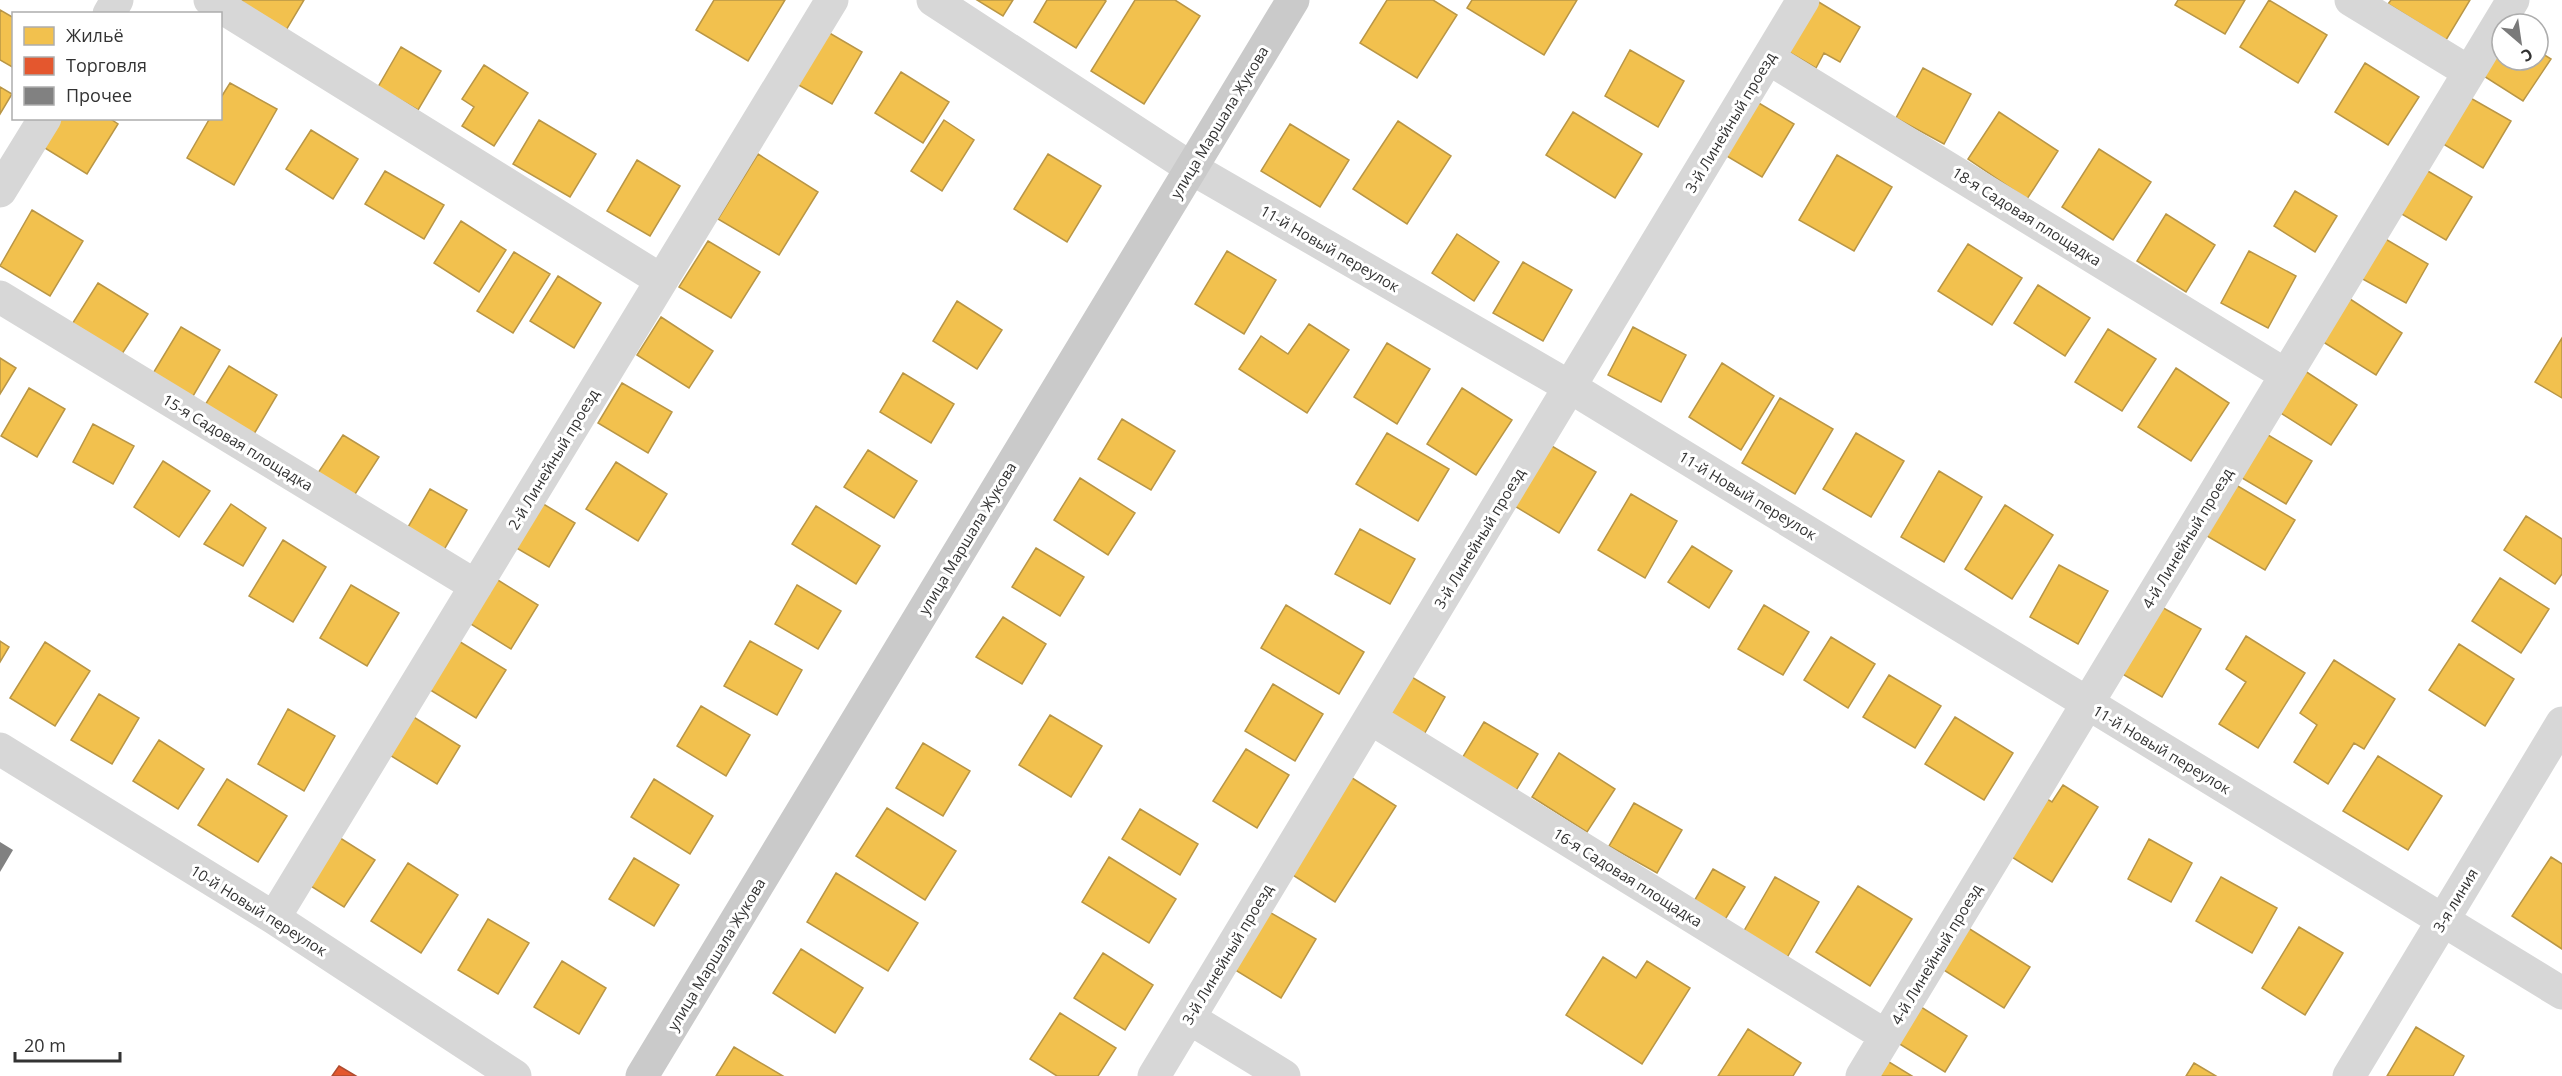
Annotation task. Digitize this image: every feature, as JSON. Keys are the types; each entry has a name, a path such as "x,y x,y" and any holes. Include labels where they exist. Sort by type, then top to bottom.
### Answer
{"main road":[{"name":"улица Маршала Жукова","path":"642,1076 1293,0"}],"street":[{"path":"210,0 662,280"},
{"name":"2-й Линейный проезд","path":"274,918 832,0"},
{"name":"11-й Новый переулок","path":"933,0 1191,168 1570,387 2562,993"},
{"name":"3-й Линейный проезд","path":"1154,1076 1803,0"},
{"path":"2351,0 2469,72"},
{"name":"4-й Линейный проезд","path":"1862,1076 2513,0"},
{"name":"18-я Садовая площадка","path":"1768,58 2286,375"},
{"path":"0,191 44,120"},
{"name":"15-я Садовая площадка","path":"0,297 476,586"},
{"name":"16-я Садовая площадка","path":"1370,718 1886,1036"},
{"name":"3-я линия","path":"2349,1076 2562,723"},
{"name":"10-й Новый переулок","path":"0,750 274,918 515,1076"},
{"path":"1189,1018 1284,1076"}],"building: Жильё":[{"path":"240,0 304,0 285,32"},
{"path":"714,0 785,0 748,61 696,30"},
{"path":"977,0 1013,0 1003,16"},
{"path":"1047,0 1106,1 1076,48 1034,22"},
{"path":"1135,0 1175,0 1200,16 1144,104 1091,71"},
{"path":"1387,0 1433,0 1457,15 1417,78 1360,43"},
{"path":"1472,0 1577,0 1544,55 1467,8"},
{"path":"2178,0 2245,0 2225,34 2175,5"},
{"path":"2269,0 2327,35 2298,83 2240,47"},
{"path":"2391,0 2470,0 2446,40 2388,4"},
{"path":"1817,1 1860,27 1840,62 1824,53 1816,68 1787,51"},
{"path":"0,10 12,17 12,67 0,60"},
{"path":"826,31 862,52 832,104 795,83"},
{"path":"401,47 441,71 418,110 378,87"},
{"path":"1630,50 1684,81 1658,127 1605,96"},
{"path":"2490,56 2490,72 2542,72 2523,101 2479,73"},
{"path":"2365,63 2419,97 2388,145 2335,112"},
{"path":"484,65 528,93 494,146 462,126 474,107 462,99"},
{"path":"1923,68 1971,94 1944,144 1896,118"},
{"path":"901,72 949,102 923,143 875,113"},
{"path":"230,83 277,109 234,185 187,158 209,120 222,120 222,96"},
{"path":"0,87 12,94 0,114"},
{"path":"2467,96 2511,121 2483,168 2440,142"},
{"path":"1757,102 1794,124 1762,177 1725,155"},
{"path":"1573,112 1642,154 1615,198 1546,155"},
{"path":"1999,112 2058,151 2027,199 1968,159"},
{"path":"56,120 112,120 118,124 87,174 40,145"},
{"path":"539,120 596,154 570,197 513,164"},
{"path":"944,120 974,140 942,191 911,171"},
{"path":"1398,121 1451,156 1407,224 1353,189"},
{"path":"1290,124 1349,160 1320,207 1261,171"},
{"path":"311,130 358,159 333,199 286,169"},
{"path":"2099,149 2151,182 2113,240 2062,207"},
{"path":"758,154 818,192 779,255 718,219"},
{"path":"1048,154 1101,186 1067,242 1014,209"},
{"path":"1837,155 1892,187 1854,251 1799,220"},
{"path":"637,160 680,186 650,236 607,211"},
{"path":"2426,170 2472,197 2446,240 2400,213"},
{"path":"385,171 444,205 424,239 365,204"},
{"path":"2295,191 2337,216 2315,252 2274,226"},
{"path":"32,210 83,241 50,296 0,266"},
{"path":"2166,214 2215,245 2186,292 2137,261"},
{"path":"461,221 506,250 479,292 434,263"},
{"path":"1457,234 1499,262 1474,301 1432,273"},
{"path":"2382,237 2428,264 2406,303 2359,277"},
{"path":"708,241 760,272 731,318 679,287"},
{"path":"1968,244 2022,278 1992,325 1938,291"},
{"path":"1227,251 1276,280 1244,334 1195,304"},
{"path":"2249,251 2296,276 2268,328 2221,303"},
{"path":"514,252 550,274 513,333 477,311"},
{"path":"1523,262 1572,290 1543,341 1493,313"},
{"path":"558,276 601,303 574,348 530,321"},
{"path":"98,283 148,314 118,360 69,329"},
{"path":"2038,285 2090,318 2065,356 2014,323"},
{"path":"2347,297 2402,333 2376,375 2320,340"},
{"path":"957,301 1002,330 977,369 933,341"},
{"path":"661,317 713,351 689,388 637,355"},
{"path":"1309,324 1349,350 1307,413 1239,369 1261,336 1288,354"},
{"path":"181,327 220,350 189,403 149,380"},
{"path":"1633,327 1686,355 1661,402 1608,375"},
{"path":"2108,329 2156,359 2122,411 2075,382"},
{"path":"2562,338 2562,398 2535,382"},
{"path":"1387,343 1430,369 1397,424 1354,397"},
{"path":"0,358 16,368 0,394"},
{"path":"1722,363 1774,396 1741,450 1689,417"},
{"path":"229,366 277,395 251,439 202,410"},
{"path":"2176,368 2229,403 2191,461 2138,427"},
{"path":"2305,371 2357,405 2331,445 2279,412"},
{"path":"903,373 954,404 931,443 880,412"},
{"path":"622,383 672,412 648,453 598,423"},
{"path":"29,388 65,409 37,457 1,436"},
{"path":"1462,388 1512,420 1476,475 1427,444"},
{"path":"1780,398 1833,429 1795,494 1742,463"},
{"path":"1122,419 1175,451 1151,490 1098,459"},
{"path":"93,424 134,446 113,484 73,462"},
{"path":"2263,432 2312,461 2286,504 2237,475"},
{"path":"1387,433 1449,469 1418,521 1356,484"},
{"path":"1856,433 1904,461 1871,517 1823,489"},
{"path":"343,435 379,457 350,502 314,479"},
{"path":"1550,445 1596,472 1559,533 1513,505"},
{"path":"868,450 917,481 894,518 844,487"},
{"path":"163,461 210,491 179,537 134,507"},
{"path":"616,462 667,494 638,541 586,509"},
{"path":"1939,471 1982,497 1944,562 1901,537"},
{"path":"1080,478 1135,513 1108,555 1054,520"},
{"path":"2236,485 2295,520 2265,570 2207,536"},
{"path":"430,489 467,510 441,555 404,534"},
{"path":"1631,494 1677,521 1645,578 1598,550"},
{"path":"540,502 575,523 549,567 513,546"},
{"path":"231,504 266,528 243,566 204,544"},
{"path":"2005,505 2053,535 2012,599 1965,569"},
{"path":"816,506 880,546 856,584 792,544"},
{"path":"2526,516 2562,539 2562,574 2555,584 2504,550"},
{"path":"1360,529 1415,559 1390,604 1335,574"},
{"path":"283,540 326,567 293,622 249,596"},
{"path":"1692,546 1732,571 1709,608 1668,582"},
{"path":"1036,548 1084,577 1060,616 1012,587"},
{"path":"2059,565 2108,591 2078,644 2030,617"},
{"path":"493,577 538,605 511,649 466,621"},
{"path":"2500,578 2549,609 2521,653 2472,621"},
{"path":"351,585 399,613 367,666 320,638"},
{"path":"797,585 841,611 818,649 775,624"},
{"path":"1286,605 1364,652 1339,694 1261,648"},
{"path":"1764,605 1809,632 1783,675 1738,649"},
{"path":"2158,605 2201,629 2162,697 2119,672"},
{"path":"1003,617 1046,644 1022,684 976,657"},
{"path":"2246,636 2305,673 2258,748 2219,724 2246,682 2226,669"},
{"path":"1831,637 1875,664 1848,708 1804,680"},
{"path":"457,640 506,670 476,718 427,688"},
{"path":"0,641 9,647 0,662"},
{"path":"750,641 802,670 777,715 724,686"},
{"path":"45,642 90,671 55,726 10,698"},
{"path":"2459,644 2514,679 2485,726 2429,690"},
{"path":"2334,660 2395,699 2364,749 2354,743 2328,784 2294,762 2317,725 2300,713"},
{"path":"1889,675 1941,706 1915,748 1863,717"},
{"path":"1410,676 1445,697 1422,738 1386,717"},
{"path":"1273,684 1323,714 1295,761 1245,731"},
{"path":"99,694 139,718 112,764 71,740"},
{"path":"701,706 750,735 726,776 677,746"},
{"path":"288,709 335,736 304,791 258,764"},
{"path":"1050,715 1102,746 1071,797 1019,765"},
{"path":"412,716 460,746 437,784 388,754"},
{"path":"1955,717 2013,753 1984,800 1925,764"},
{"path":"1484,722 1538,754 1512,797 1458,765"},
{"path":"159,740 204,769 178,809 133,781"},
{"path":"923,743 970,771 943,816 896,788"},
{"path":"1246,749 1289,775 1257,828 1213,801"},
{"path":"1559,753 1615,789 1587,832 1532,797"},
{"path":"2378,756 2442,796 2408,850 2343,811"},
{"path":"1349,776 1396,806 1335,902 1288,872"},
{"path":"227,779 287,816 258,862 198,825"},
{"path":"654,779 713,816 690,854 631,817"},
{"path":"2063,785 2098,807 2052,882 2007,854 2042,796 2052,802"},
{"path":"1634,803 1682,830 1657,873 1609,846"},
{"path":"887,808 956,851 925,900 856,856"},
{"path":"1140,809 1198,844 1180,875 1122,839"},
{"path":"337,836 375,860 344,907 306,883"},
{"path":"2149,839 2192,863 2171,902 2128,879"},
{"path":"1109,857 1176,899 1149,943 1082,902"},
{"path":"2551,857 2562,864 2562,949 2512,916"},
{"path":"634,858 679,885 654,926 609,899"},
{"path":"408,863 458,895 421,953 371,921"},
{"path":"1713,869 1745,887 1721,926 1690,908"},
{"path":"836,873 918,923 888,971 807,922"},
{"path":"1775,877 1819,902 1785,961 1741,936"},
{"path":"2221,877 2277,908 2252,953 2196,921"},
{"path":"1858,886 1912,919 1870,986 1816,952"},
{"path":"1266,910 1316,939 1281,998 1232,968"},
{"path":"488,919 529,943 498,994 458,970"},
{"path":"1965,926 2030,967 2004,1008 1939,967"},
{"path":"2299,927 2343,953 2305,1015 2262,988"},
{"path":"801,949 863,988 835,1033 773,993"},
{"path":"1103,953 1153,985 1125,1030 1074,998"},
{"path":"1603,957 1636,978 1647,961 1690,988 1642,1064 1566,1015"},
{"path":"562,961 606,988 579,1034 534,1007"},
{"path":"1921,1007 1967,1036 1945,1072 1898,1043"},
{"path":"1060,1013 1116,1048 1098,1076 1057,1076 1030,1059"},
{"path":"2416,1027 2464,1056 2453,1076 2387,1076"},
{"path":"1748,1029 1801,1063 1793,1076 1718,1076"},
{"path":"734,1047 783,1076 716,1076"},
{"path":"1884,1059 1912,1076 1874,1076"},
{"path":"2194,1063 2216,1076 2186,1076"}],"building: Торговля":[{"path":"339,1066 356,1076 332,1076"}],"building: Прочее":[{"path":"0,842 13,850 0,872"}]}
